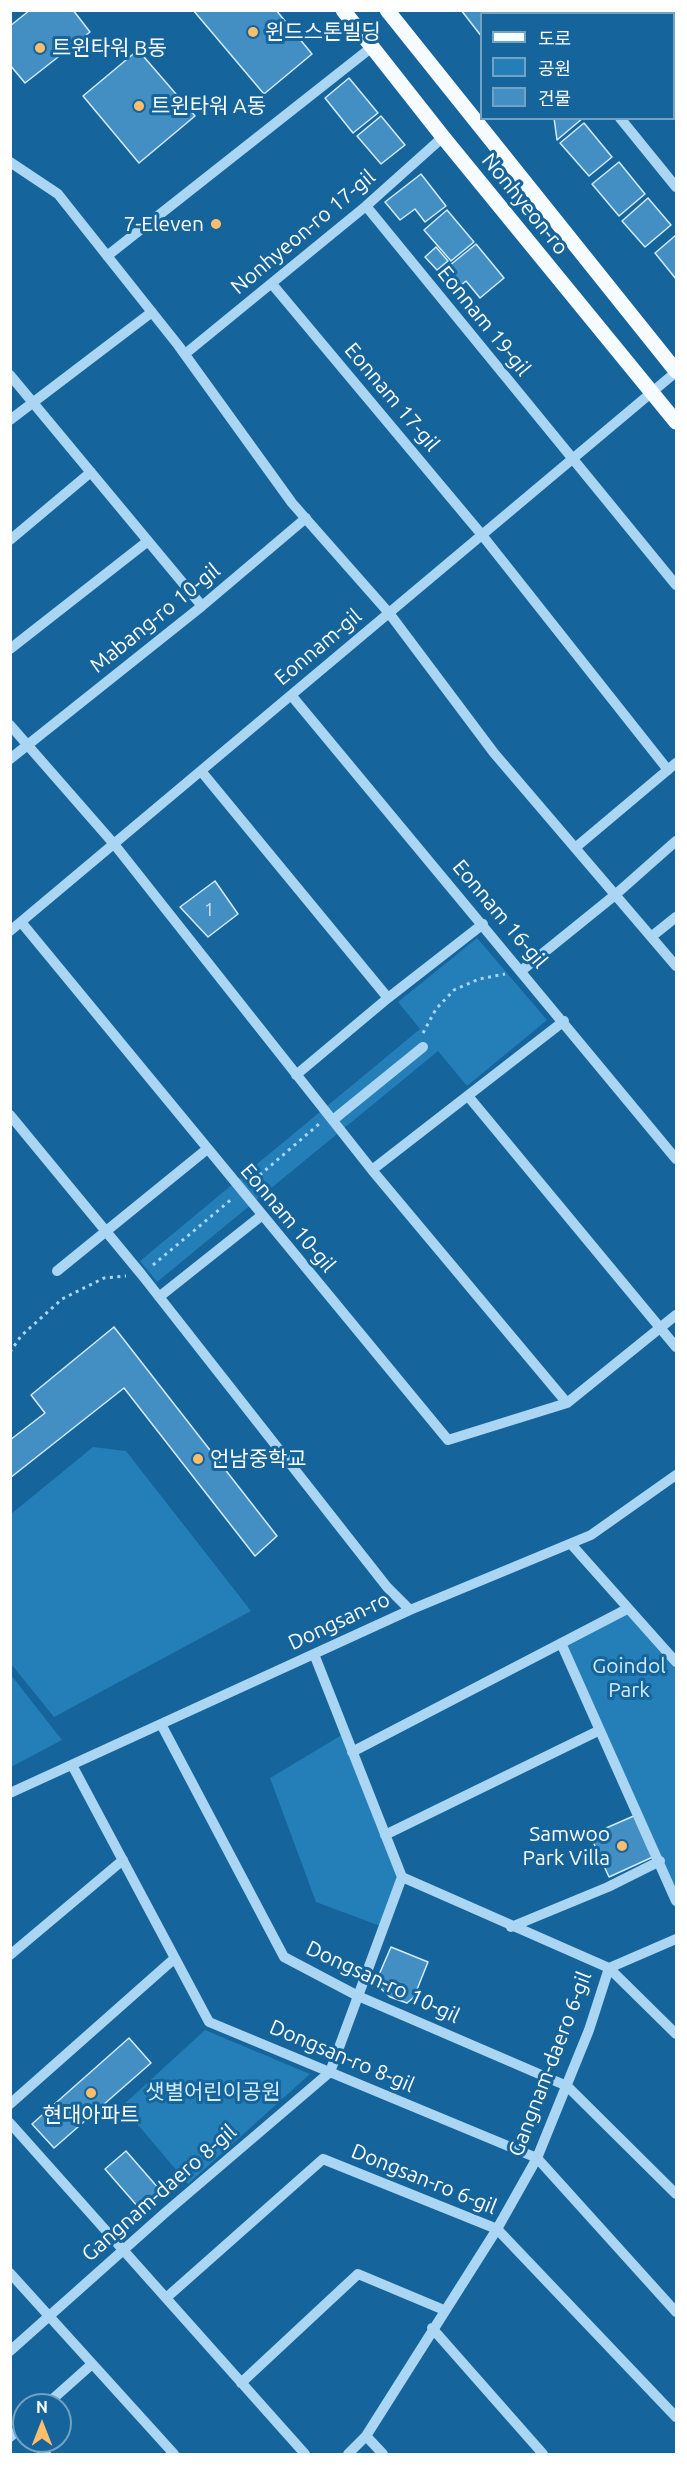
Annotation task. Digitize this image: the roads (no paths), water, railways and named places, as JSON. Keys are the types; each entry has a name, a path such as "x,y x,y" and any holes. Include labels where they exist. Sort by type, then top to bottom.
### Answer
{"main road":[{"name":"Nonhyeon-ro","path":"343,10 442,137 676,422"},
{"name":"Nonhyeon-ro","path":"387,10 676,371"}],"street":[{"path":"107,256 372,47"},
{"path":"622,120 676,187"},
{"name":"Nonhyeon-ro 17-gil","path":"185,354 366,206 442,137"},
{"path":"10,162 58,194 185,354 306,518 389,613 494,753 676,966"},
{"name":"Eonnam 19-gil","path":"366,206 571,460 676,585"},
{"name":"Eonnam 17-gil","path":"272,284 672,766"},
{"path":"10,420 152,312"},
{"name":"Eonnam-gil","path":"10,931 676,371"},
{"path":"10,375 202,606"},
{"path":"10,540 91,472"},
{"name":"Mabang-ro 10-gil","path":"10,759 202,606 306,518"},
{"path":"10,649 148,541"},
{"name":"Eonnam 16-gil","path":"291,695 522,970 676,1159"},
{"path":"10,725 114,844 372,1170 567,1403 676,1315"},
{"path":"575,848 672,766"},
{"path":"201,771 388,998"},
{"path":"522,970 615,895 676,841"},
{"path":"651,937 676,916"},
{"name":"Eonnam 10-gil","path":"21,922 206,1150 448,1440 567,1403"},
{"path":"296,1075 388,998 483,924"},
{"path":"372,1170 564,1021"},
{"path":"331,1118 422,1043"},
{"path":"468,1096 676,1347"},
{"path":"10,1115 142,1275 387,1587 410,1610"},
{"path":"57,1271 206,1150"},
{"path":"159,1297 261,1216"},
{"name":"Dongsan-ro","path":"10,1793 410,1610 591,1535 676,1475"},
{"path":"571,1544 676,1662"},
{"path":"352,1752 627,1609"},
{"path":"561,1643 598,1731 660,1861 676,1901"},
{"path":"314,1654 402,1877 511,1927 609,1968 676,2034"},
{"name":"Dongsan-ro 10-gil","path":"161,1724 284,1957 358,1996 567,2086 676,2194"},
{"path":"385,1834 598,1731"},
{"name":"Dongsan-ro 8-gil","path":"72,1765 209,2022 537,2158 676,2312"},
{"path":"10,1955 123,1860"},
{"path":"511,1927 608,1887 660,1861"},
{"name":"Gangnam-daero 8-gil","path":"10,2352 330,2072 402,1877"},
{"name":"Gangnam-daero 6-gil","path":"348,2454 366,2436 432,2328 497,2229 537,2158 589,2030 609,1968 676,1939"},
{"path":"10,2104 175,1958"},
{"path":"10,2123 304,2454"},
{"name":"Dongsan-ro 6-gil","path":"166,2298 323,2159 497,2229 676,2417"},
{"path":"10,2273 174,2454"},
{"path":"241,2383 358,2274 444,2310"},
{"path":"432,2328 543,2454"},
{"path":"59,2393 92,2364"},
{"path":"366,2436 383,2454"}],"place":[{"name":"윈드스톤빌딩","path":"253,32"},
{"name":"트윈타워 B동","path":"40,48"},
{"name":"트윈타워 A동","path":"139,106"},
{"name":"7-Eleven","path":"216,224"},
{"name":"언남중학교","path":"198,1459"},
{"name":"Samwoo Park Villa","path":"622,1846"},
{"name":"현대아파트","path":"91,2093"}],"park label":[{"name":"Goindol Park","path":"629,1678"},
{"name":"샛별어린이공원","path":"213,2092"}]}
